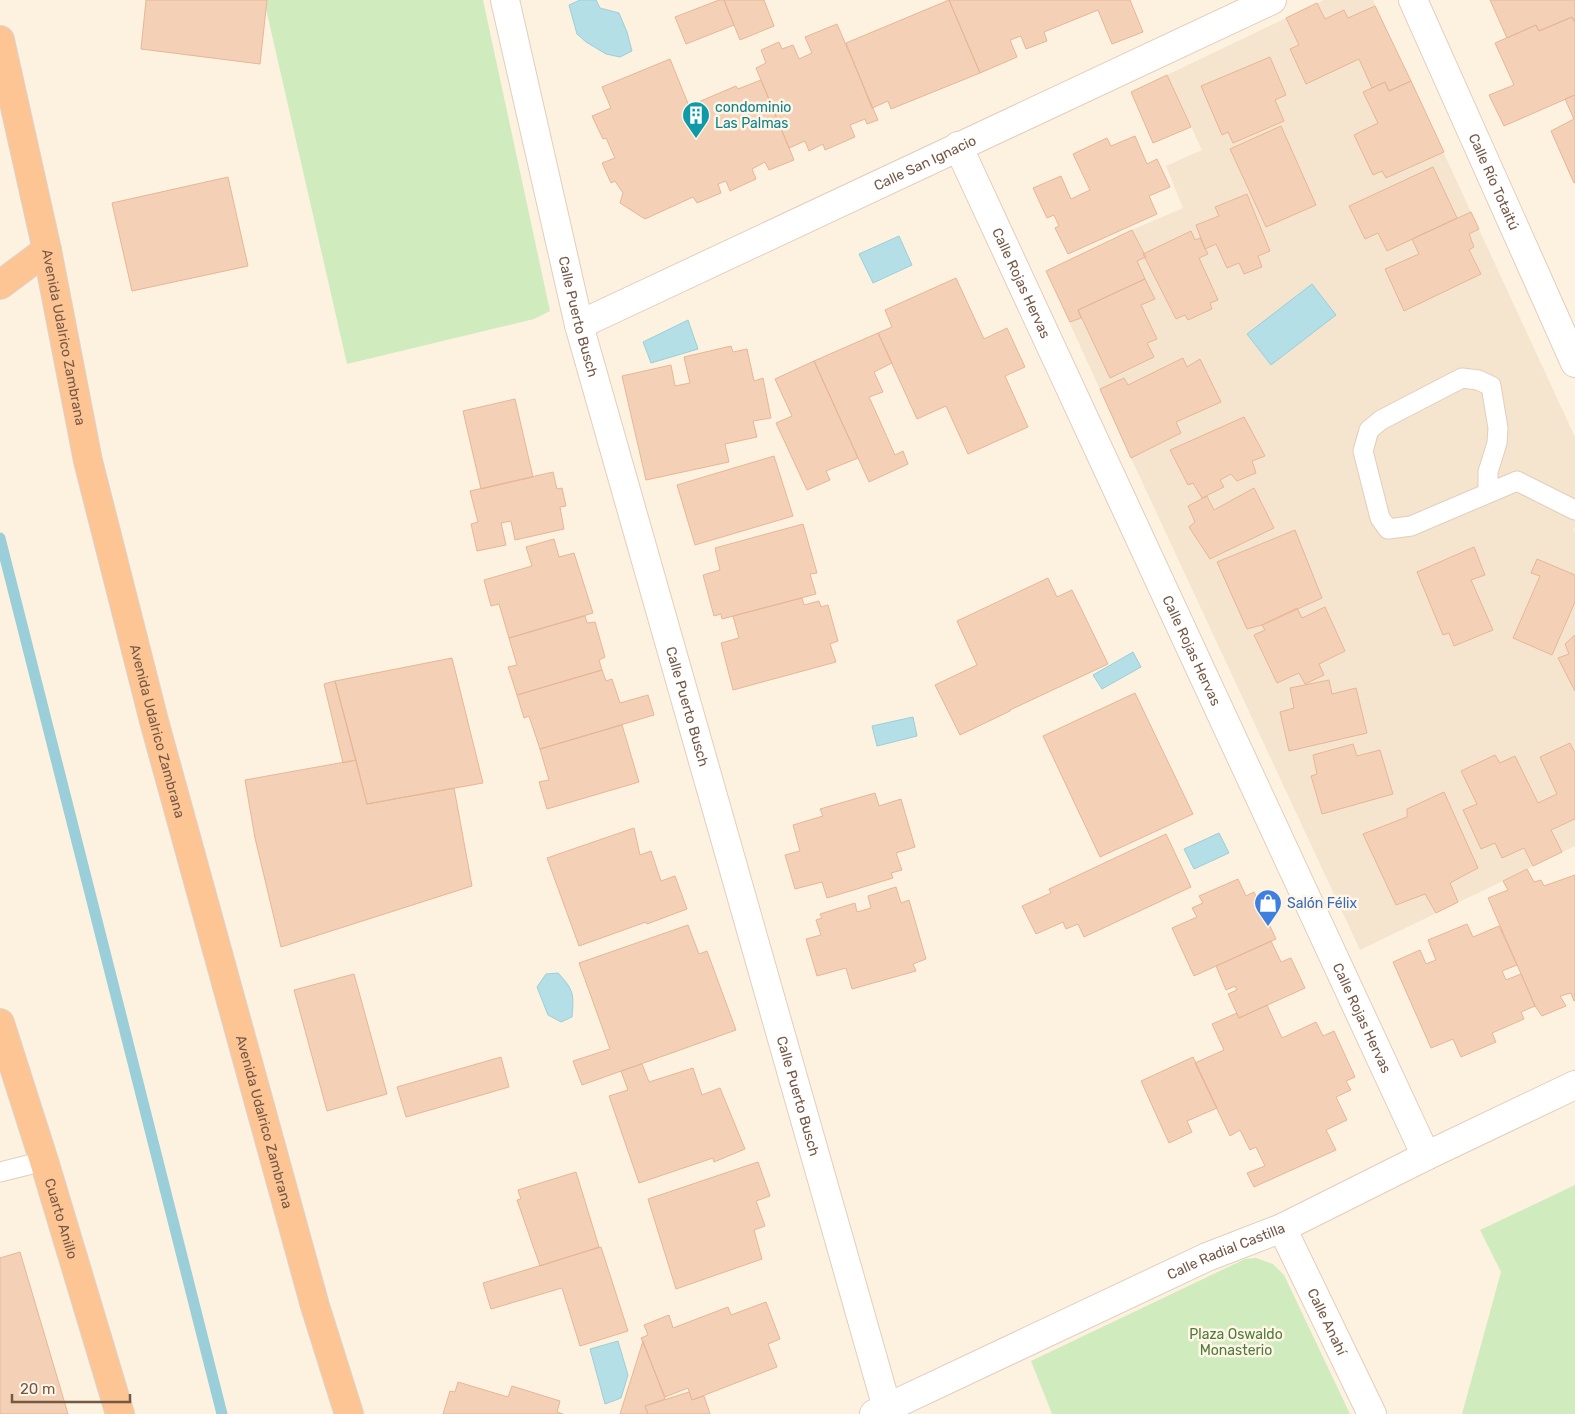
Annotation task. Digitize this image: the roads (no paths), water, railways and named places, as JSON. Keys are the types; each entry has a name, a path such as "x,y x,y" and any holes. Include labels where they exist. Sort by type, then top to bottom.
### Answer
{"highway":[{"name":"Avenida Udalrico Zambrana","path":"0,40 47,250 88,461 154,721 314,1306 349,1414"},
{"path":"0,285 47,250"},
{"name":"Cuarto Anillo","path":"0,1023 44,1160 120,1414"}],"street":[{"name":"Calle Puerto Busch","path":"504,0 579,325 880,1411"},
{"name":"Calle San Ignacio","path":"579,325 1272,0"},
{"name":"Calle Río Totaitú","path":"1413,0 1575,363"},
{"name":"Calle Rojas Hervas","path":"958,146 1426,1156"},
{"name":"Calle Radial Castilla","path":"880,1411 1208,1257 1282,1228 1426,1156 1575,1085"},
{"name":"Calle Anahí","path":"1282,1228 1372,1414"}],"lane":[{"path":"1488,492 1488,472 1497,443 1498,428 1491,386 1478,380 1462,378 1381,420 1369,430 1363,451 1380,518 1388,529 1411,526 1517,481 1575,510"},
{"path":"0,1172 44,1160"}],"water":[{"path":"580,0 596,0 600,8 619,13 632,51 620,57 606,54 577,34 569,5"},
{"path":"899,236 912,265 873,283 859,254"},
{"path":"1312,284 1336,315 1271,365 1247,334"},
{"path":"688,320 698,349 651,363 643,342"},
{"path":"1133,652 1141,667 1102,689 1093,675"},
{"path":"913,717 917,736 877,746 872,726"},
{"path":"1219,833 1229,853 1194,869 1184,849"},
{"path":"558,973 570,988 573,997 572,1017 561,1022 548,1015 537,987 546,974"},
{"path":"618,1341 628,1375 621,1398 605,1404 590,1349"}],"waterway":[{"path":"0,538 222,1414"}],"place":[{"name":"condominio Las Palmas","path":"696,139"},
{"name":"Salón Félix","path":"1268,927"}],"park label":[{"name":"Plaza Oswaldo Monasterio","path":"1236,1342"}]}
